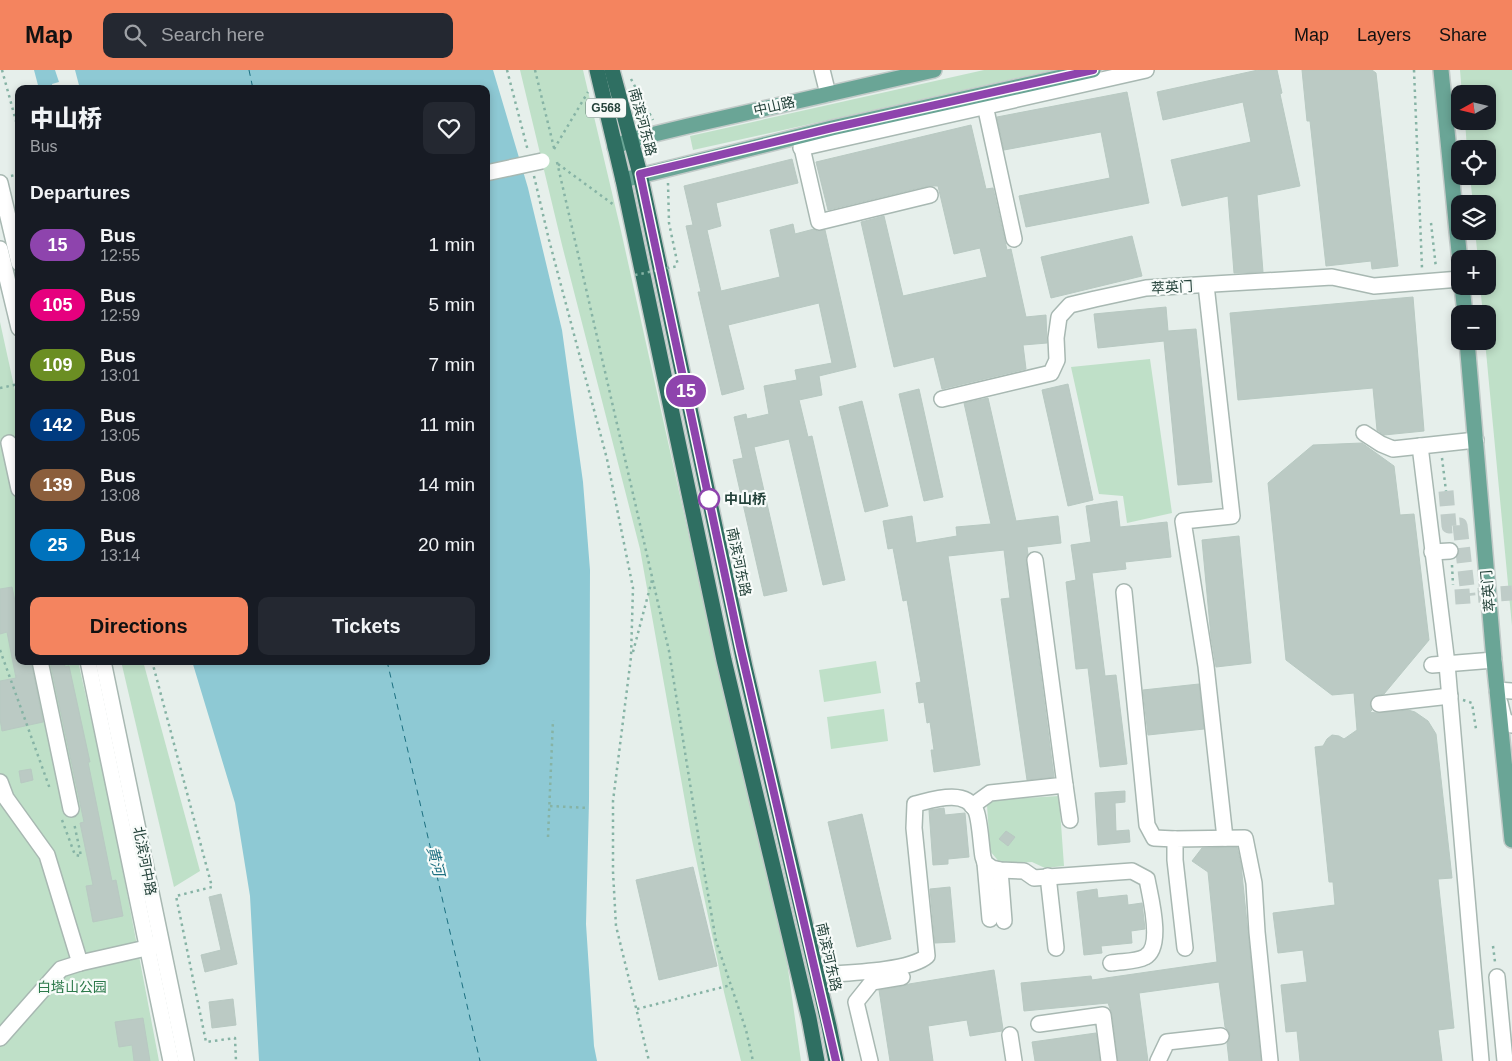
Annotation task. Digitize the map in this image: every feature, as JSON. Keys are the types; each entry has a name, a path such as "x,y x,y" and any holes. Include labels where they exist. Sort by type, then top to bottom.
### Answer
{"highway":[{"name":"G568","path":"597,70 623,180 724,660 817,1061"},
{"name":"南滨河东路","path":"612,70 640,174 743,660 836,1061"}],"main road":[{"name":"中山路","path":"615,147 630,140 934,70"},
{"path":"623,180 667,168 800,142 984,100 1093,70"},
{"path":"1441,70 1459,250"},
{"name":"萃英门","path":"1468,350 1494,660 1505,691 1511,754 1512,840"}],"street":[{"path":"822,70 828,94"},
{"path":"1014,239 984,100 1146,70"},
{"path":"800,142 819,222 930,195"},
{"path":"490,172 535,159"},
{"path":"0,183 15,246"},
{"path":"0,249 13,279 15,295"},
{"name":"萃英门","path":"942,399 1051,373 1057,360 1056,338 1059,317 1070,305 1146,288 1332,277 1374,286 1451,280"},
{"path":"1206,285 1232,516 1183,521 1206,666 1225,838"},
{"path":"1364,433 1393,449 1476,440"},
{"path":"9,443 15,471"},
{"path":"1420,446 1432,552 1440,664 1450,696 1481,1061"},
{"path":"1432,552 1450,551"},
{"path":"1035,560 1070,820"},
{"path":"1124,592 1146,825 1154,838 1245,838 1254,883 1270,1061"},
{"path":"1440,664 1494,660"},
{"path":"41,665 66,814"},
{"name":"北滨河中路","path":"89,665 154,946 186,1061"},
{"name":"北滨河中路","path":"104,665 154,946 170,1061"},
{"path":"1505,691 1512,699"},
{"path":"1505,691 1512,703"},
{"path":"1505,691 1509,709 1512,710"},
{"path":"1505,691 1507,717 1512,720"},
{"path":"1505,691 1504,719 1512,725"},
{"path":"1379,704 1450,696"},
{"path":"0,782 6,798 47,855 80,963"},
{"path":"972,806 990,793 1064,785"},
{"path":"817,975 900,967 922,960 927,956 914,828 915,804 940,798 961,798 976,810 997,920 1000,870"},
{"path":"1175,839 1185,948"},
{"path":"985,863 992,868 1000,870 1024,871 1034,878 1132,871 1139,873 1147,879 1155,927 1154,946 1151,953 1145,957 1111,963"},
{"path":"1048,876 1056,948"},
{"path":"0,1038 62,969 154,946"},
{"path":"870,1061 856,1002 872,982 902,977"},
{"path":"1496,977 1505,1061"},
{"path":"1039,1024 1103,1015 1109,1061"},
{"path":"1010,1035 1014,1061"},
{"path":"1158,1061 1167,1042 1221,1036"}],"path":[{"path":"2,70 15,117"},
{"path":"508,70 535,159"},
{"path":"535,70 670,651 700,853 716,940 746,1030 753,1061"},
{"path":"1414,70 1422,282"},
{"path":"535,159 554,149 588,90"},
{"path":"535,159 557,164 616,207"},
{"path":"632,267 635,275 678,266 669,224 667,168"},
{"path":"534,175 549,240 607,459 633,588 631,657 613,801 613,872 616,926 649,1061"},
{"path":"1431,223 1436,268"},
{"path":"0,388 15,385"},
{"path":"1441,444 1446,491"},
{"path":"1450,551 1454,588"},
{"path":"631,657 653,578"},
{"path":"0,650 51,790"},
{"path":"153,665 212,887 176,896 206,1042 234,1038 236,1061"},
{"path":"1450,696 1472,703 1476,729"},
{"path":"548,837 553,720"},
{"path":"550,806 589,808"},
{"path":"66,814 80,856 75,855 66,814"},
{"path":"637,1009 731,985"}],"green space":[{"path":"520,70 583,70 621,231 728,711 786,955 801,1061 741,1061 724,992 691,835 640,549 562,245"},
{"path":"984,70 1053,70 693,150 690,136"},
{"path":"1460,70 1512,70 1512,626 1486,350 1496,350 1496,305 1482,305 1481,295 1496,295 1496,250 1477,250 1476,240 1496,240 1496,195 1472,195 1471,185 1496,185 1496,140 1466,140 1466,130 1496,130 1496,85 1461,85"},
{"name":"白塔山公园","path":"0,322 15,391 15,665 79,665 109,798 159,1061 0,1061"},
{"path":"1150,359 1172,513 1127,523 1123,496 1099,494 1071,367"},
{"path":"876,661 881,693 824,702 819,670"},
{"path":"122,665 144,665 200,871 174,887"},
{"path":"884,709 888,741 831,749 827,717"},
{"path":"1059,796 1064,866 1045,868 1032,862 1001,864 990,851 987,805 992,800"}],"water":[{"name":"黄河","path":"34,70 493,70 528,188 562,330 583,482 590,570 589,801 586,924 594,1046 597,1061 259,1061 250,896 235,803 193,665 490,665 490,85 38,85"}],"pier":[{"path":"55,70 75,70 79,85 52,85 59,82"}],"building":[{"path":"1258,70 1277,70 1282,93 1280,94 1300,186 1257,195 1263,272 1234,273 1228,196 1182,206 1171,160 1251,142 1243,102 1163,120 1157,92"},
{"path":"1302,70 1372,70 1376,73 1398,266 1372,269 1371,261 1326,266 1310,121 1307,121"},
{"path":"1127,92 1149,203 1026,227 1019,196 1110,178 1101,132 1004,150 997,117"},
{"path":"971,125 986,189 993,188 1007,250 1011,249 1026,317 1046,315 1047,343 1023,345 1026,369 942,389 934,357 894,367 861,222 884,216 903,296 987,277 980,248 954,254 938,186 928,186 828,210 816,162"},
{"path":"792,159 798,183 716,203 721,226 707,230 721,291 780,277 770,230 793,224 795,234 814,229 817,231 825,230 856,367 819,376 822,395 799,400 808,437 812,436 845,580 823,585 789,439 754,447 787,591 764,596 733,460 743,458 734,417 746,414 747,419 769,414 764,386 797,380 795,370 832,363 819,303 728,325 744,389 722,395 698,292 701,292 686,226 693,225 684,186"},
{"path":"1132,236 1142,276 1051,298 1041,257"},
{"path":"1413,297 1424,431 1384,435 1377,430 1373,388 1238,400 1230,313"},
{"path":"1166,307 1168,331 1196,329 1212,482 1178,485 1164,341 1098,348 1094,314"},
{"path":"1068,384 1093,500 1068,506 1042,390"},
{"path":"919,389 943,497 924,501 899,394"},
{"path":"988,398 1016,521 1058,516 1061,543 1027,547 1026,561 1054,777 1027,780 1001,599 1010,598 1004,550 948,556 980,765 934,772 931,750 934,750 930,722 927,723 924,702 919,703 916,683 921,682 907,600 903,601 893,548 888,549 883,521 912,516 916,543 957,536 956,527 991,524 964,403"},
{"path":"862,401 888,506 865,512 839,407"},
{"path":"1362,443 1394,466 1400,515 1414,514 1429,640 1384,694 1374,696 1370,705 1372,710 1370,712 1408,710 1415,712 1428,721 1436,734 1452,878 1438,879 1454,1028 1438,1030 1442,1061 1300,1061 1297,1031 1286,1032 1281,985 1307,982 1303,950 1278,953 1273,913 1335,905 1333,882 1329,882 1315,747 1323,746 1332,735 1344,739 1357,730 1354,693 1332,695 1286,660 1268,483 1313,445"},
{"path":"1117,501 1120,527 1167,522 1171,557 1125,562 1126,569 1092,573 1105,676 1116,675 1127,764 1100,767 1088,668 1076,669 1066,582 1076,580 1071,545 1091,542 1086,506"},
{"path":"1239,536 1251,663 1216,667 1211,637 1202,540"},
{"path":"12,587 15,601 15,665 32,665 43,722 2,731 0,719 0,681 16,678 7,632 0,634 0,589"},
{"path":"51,665 69,666 90,762 88,762 112,881 116,880 123,916 93,922 86,886 93,885 80,823 84,822"},
{"path":"1199,684 1204,729 1148,735 1143,690"},
{"path":"31,769 33,780 21,783 19,771"},
{"path":"1125,791 1125,802 1115,803 1116,831 1129,830 1130,842 1098,845 1095,793"},
{"path":"944,808 945,815 965,813 969,857 948,859 948,864 933,865 929,810"},
{"path":"862,814 891,939 857,947 828,822"},
{"path":"1006,831 1015,837 1008,846 999,839"},
{"path":"1237,847 1241,864 1261,1061 1229,1061 1227,1043 1230,1035 1225,1027 1219,982 1139,993 1148,1061 1118,1061 1112,1014 1108,1003 1024,1011 1021,983 1091,976 1092,980 1217,962 1208,872 1192,861 1202,848"},
{"path":"693,867 717,966 659,980 636,880"},
{"path":"950,887 955,942 935,943 930,889"},
{"path":"1097,889 1098,898 1127,895 1128,905 1142,903 1145,929 1131,931 1132,943 1101,946 1102,953 1084,955 1077,892"},
{"path":"221,894 237,964 205,972 201,955 221,950 209,897"},
{"path":"994,970 1002,1031 970,1036 967,1020 928,1026 933,1061 890,1061 879,990"},
{"path":"233,999 236,1025 212,1028 209,1002"},
{"path":"143,1018 150,1061 134,1061 132,1045 119,1047 115,1022"},
{"path":"1096,1033 1100,1061 1035,1061 1032,1042"}],"ferry route":[{"path":"249,70 252,85"},
{"path":"388,665 480,1061"}],"tunnel":[{"path":"1446,491 1449,526 1460,525 1468,596"},
{"path":"1455,597 1512,593"}],"bus line":[{"name":"15","path":"836,1061 740,646 640,174 832,128 1093,70"}],"place":[{"name":"中山桥","path":"709,499"}]}
